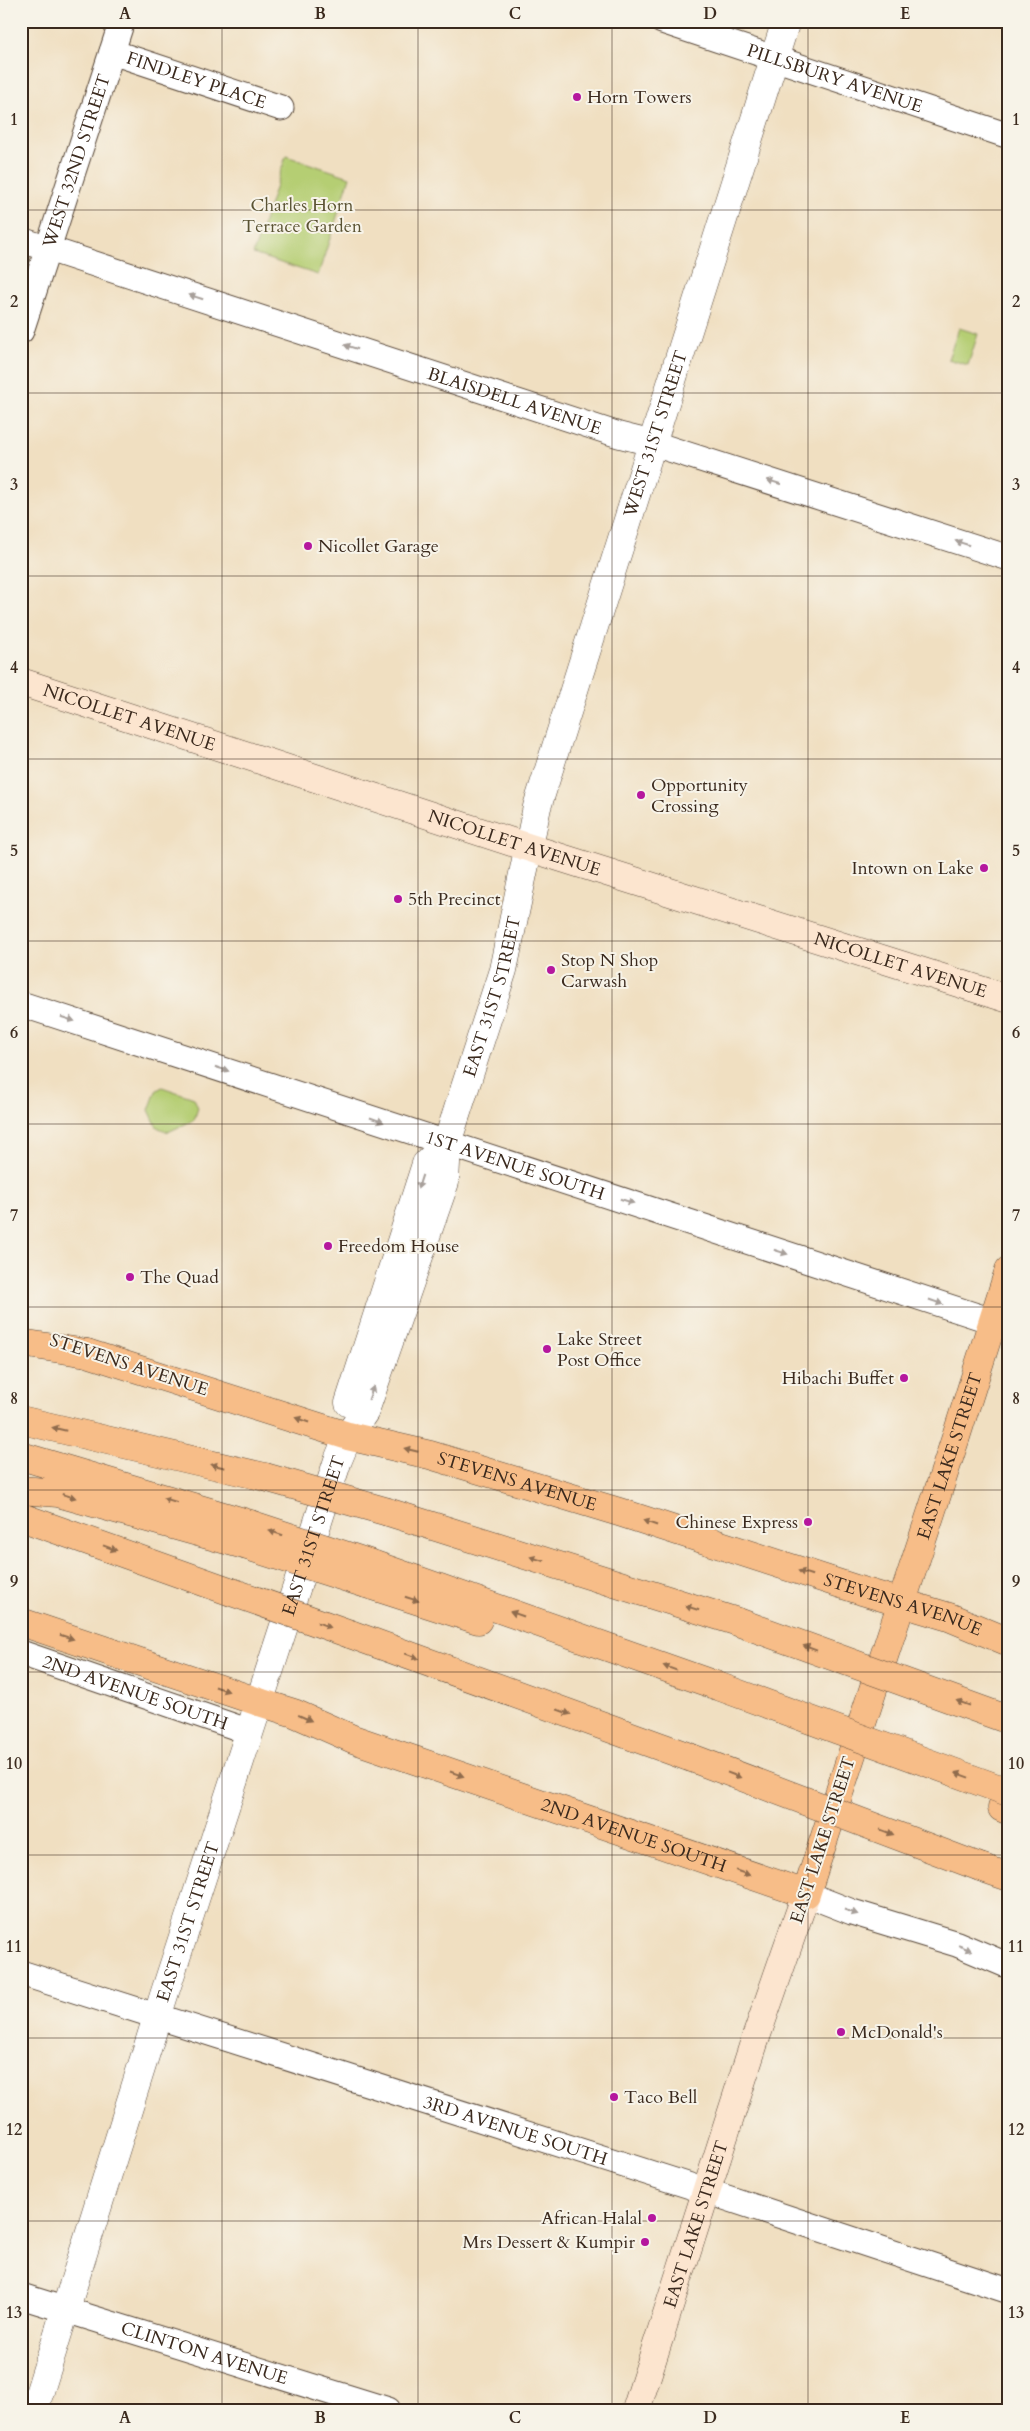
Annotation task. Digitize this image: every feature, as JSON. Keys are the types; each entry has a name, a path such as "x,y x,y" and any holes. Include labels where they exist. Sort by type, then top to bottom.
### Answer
{"main road":[{"name":"NICOLLET AVENUE","path":"21,682 527,847 1009,999"},
{"name":"EAST LAKE STREET","path":"636,2410 706,2191 901,1603 1001,1323 1009,1270"},
{"path":"21,1343 87,1353"},
{"name":"STEVENS AVENUE","path":"87,1353 348,1436 439,1457 949,1617 1009,1642"},
{"path":"21,1420 265,1477 388,1512 738,1622 1009,1720"},
{"path":"21,1456 247,1535 369,1574 712,1694 1007,1801"},
{"path":"21,1490 58,1493 247,1535"},
{"path":"21,1517 689,1757 1009,1877"},
{"name":"2ND AVENUE SOUTH","path":"21,1622 294,1713 353,1739 806,1894"}],"street":[{"name":"WEST 32ND STREET","path":"21,330 122,21"},
{"name":"PILLSBURY AVENUE","path":"662,21 1009,136"},
{"name":"WEST 31ST STREET","path":"527,847 566,711 786,21"},
{"name":"FINDLEY PLACE","path":"112,52 281,108"},
{"name":"BLAISDELL AVENUE","path":"21,240 619,435 651,443 1009,558"},
{"name":"EAST 31ST STREET","path":"34,2410 158,2016 335,1469 348,1436 365,1411 445,1182 447,1143 502,970 513,926 527,847"},
{"name":"1ST AVENUE SOUTH","path":"21,1004 1001,1323"},
{"name":"STEVENS AVENUE","path":"21,1330 87,1353"},
{"name":"2ND AVENUE SOUTH","path":"21,1654 250,1732"},
{"name":"2ND AVENUE SOUTH","path":"806,1894 852,1912 957,1944 1009,1966"},
{"name":"3RD AVENUE SOUTH","path":"21,1973 593,2157 706,2191 1009,2291"},
{"name":"CLINTON AVENUE","path":"21,2296 388,2410"}],"green space":[{"name":"Charles Horn Terrace Garden","path":"286,156 350,177 318,275 253,254"},
{"path":"959,328 978,334 968,365 948,359"},
{"path":"162,1087 194,1098 198,1108 194,1120 168,1132 157,1127 149,1110 156,1091"}],"place":[{"name":"Horn Towers","path":"577,97"},
{"name":"Nicollet Garage","path":"308,546"},
{"name":"Opportunity Crossing","path":"641,795"},
{"name":"Intown on Lake","path":"984,868"},
{"name":"5th Precinct","path":"398,899"},
{"name":"Stop N Shop Carwash","path":"551,970"},
{"name":"Freedom House","path":"328,1246"},
{"name":"The Quad","path":"130,1277"},
{"name":"Lake Street Post Office","path":"547,1349"},
{"name":"Hibachi Buffet","path":"904,1378"},
{"name":"Chinese Express","path":"808,1522"},
{"name":"McDonald's","path":"841,2032"},
{"name":"Taco Bell","path":"614,2097"},
{"name":"African Halal","path":"652,2218"},
{"name":"Mrs Dessert & Kumpir","path":"645,2242"}]}
